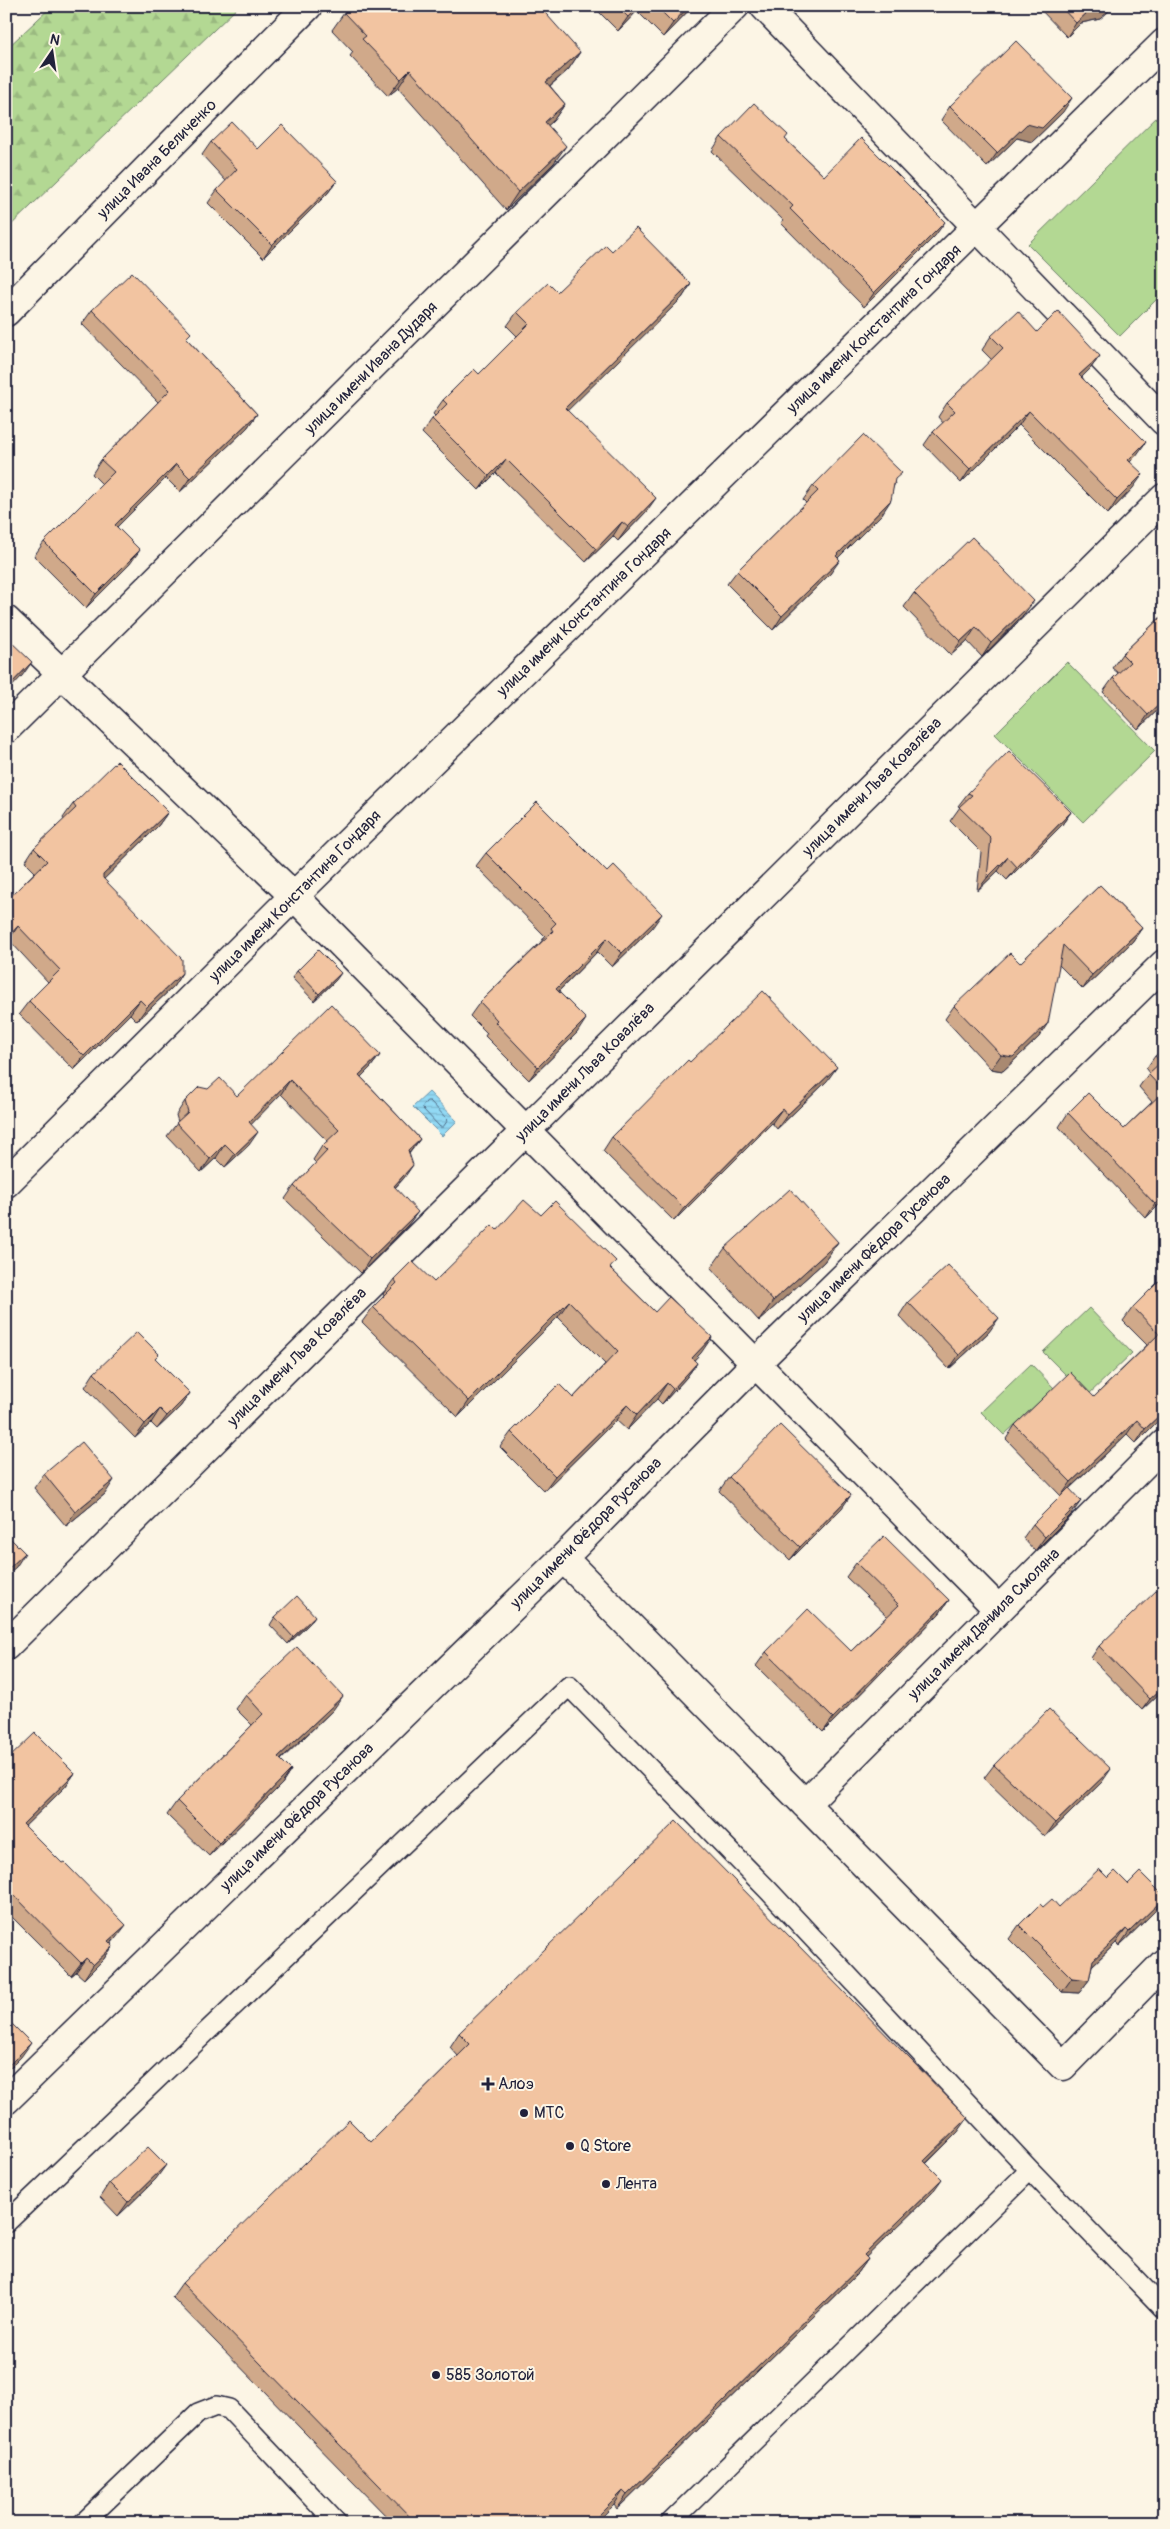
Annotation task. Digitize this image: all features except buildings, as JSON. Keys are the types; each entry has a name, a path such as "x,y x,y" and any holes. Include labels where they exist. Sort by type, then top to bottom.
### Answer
{"street":[{"name":"улица Ивана Беличенко","path":"6,312 308,6"},
{"name":"улица имени Ивана Дударя","path":"6,729 735,6"},
{"path":"764,6 1164,421"},
{"name":"улица имени Константина Гондаря","path":"6,1183 294,896 978,228 1164,43"},
{"name":"улица имени Льва Ковалёва","path":"6,1646 1164,498"},
{"path":"6,620 294,896 754,1365 998,1609"},
{"name":"улица имени Фёдора Русанова","path":"6,2100 563,1558 754,1365 1164,964"},
{"name":"улица имени Даниила Смоляна","path":"805,1804 1164,1444"},
{"path":"563,1558 1063,2066 1164,1963"}],"lane":[{"path":"6,2222 569,1686 768,1890 1030,2170 1164,2309"},
{"path":"670,2523 1030,2170"},
{"path":"83,2523 198,2413 216,2406 229,2409 336,2523"}],"green space":[{"path":"52,6 239,6 6,230 6,49"},
{"path":"1164,110 1164,292 1120,336 1028,244"},
{"path":"1067,662 1155,751 1083,822 995,734"},
{"path":"1089,1308 1132,1353 1087,1396 1043,1352"},
{"path":"1031,1364 1054,1388 1004,1435 981,1412"}],"water":[{"path":"429,1092 457,1121 442,1136 413,1107"}],"place":[{"name":"Алоэ","path":"488,2084"},
{"name":"МТС","path":"524,2113"},
{"name":"Q Store","path":"570,2146"},
{"name":"Лента","path":"606,2184"},
{"name":"585 Золотой","path":"436,2375"}]}
